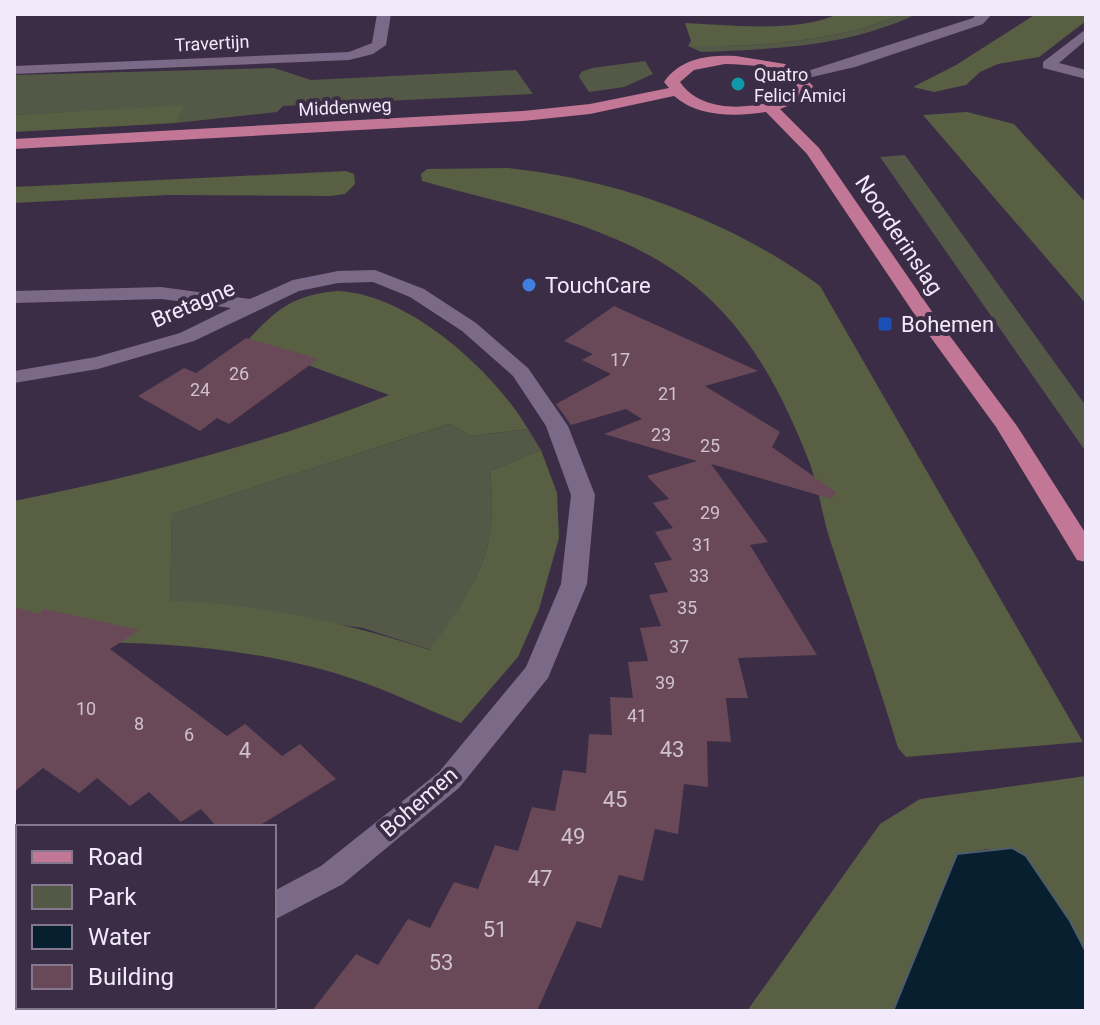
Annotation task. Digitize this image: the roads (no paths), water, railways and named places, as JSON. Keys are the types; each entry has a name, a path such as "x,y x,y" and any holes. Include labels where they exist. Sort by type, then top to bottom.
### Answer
{"main road":[{"path":"725,60 767,63 799,76 805,86 803,95 791,104 771,109 714,108 697,104 676,91 672,82 677,74 705,62 725,60"},
{"name":"Middenweg","path":"14,144 523,116 590,109 676,91"},
{"name":"Noorderinslag","path":"771,109 813,151 928,320 1006,426 1086,554"}],"street":[{"name":"Travertijn","path":"14,70 349,56 379,45 384,14"},
{"path":"799,76 850,64 978,21 985,14"},
{"path":"1086,33 1048,65 1086,75"},
{"name":"Bohemen","path":"253,305 293,286 338,277 375,276 417,293 469,327 521,372 557,426 583,495 574,584 538,671 449,780 332,875 276,906"},
{"name":"Bretagne","path":"14,297 161,293 253,305"},
{"name":"Bretagne","path":"14,377 98,363 172,341 253,305"}],"water":[{"path":"1012,848 1026,856 1070,921 1086,952 1086,1011 893,1011 957,854"}],"place":[{"name":"Quatro Felici Amici","path":"738,84"},
{"name":"TouchCare","path":"529,285"},
{"name":"Bohemen","path":"885,324"}]}
